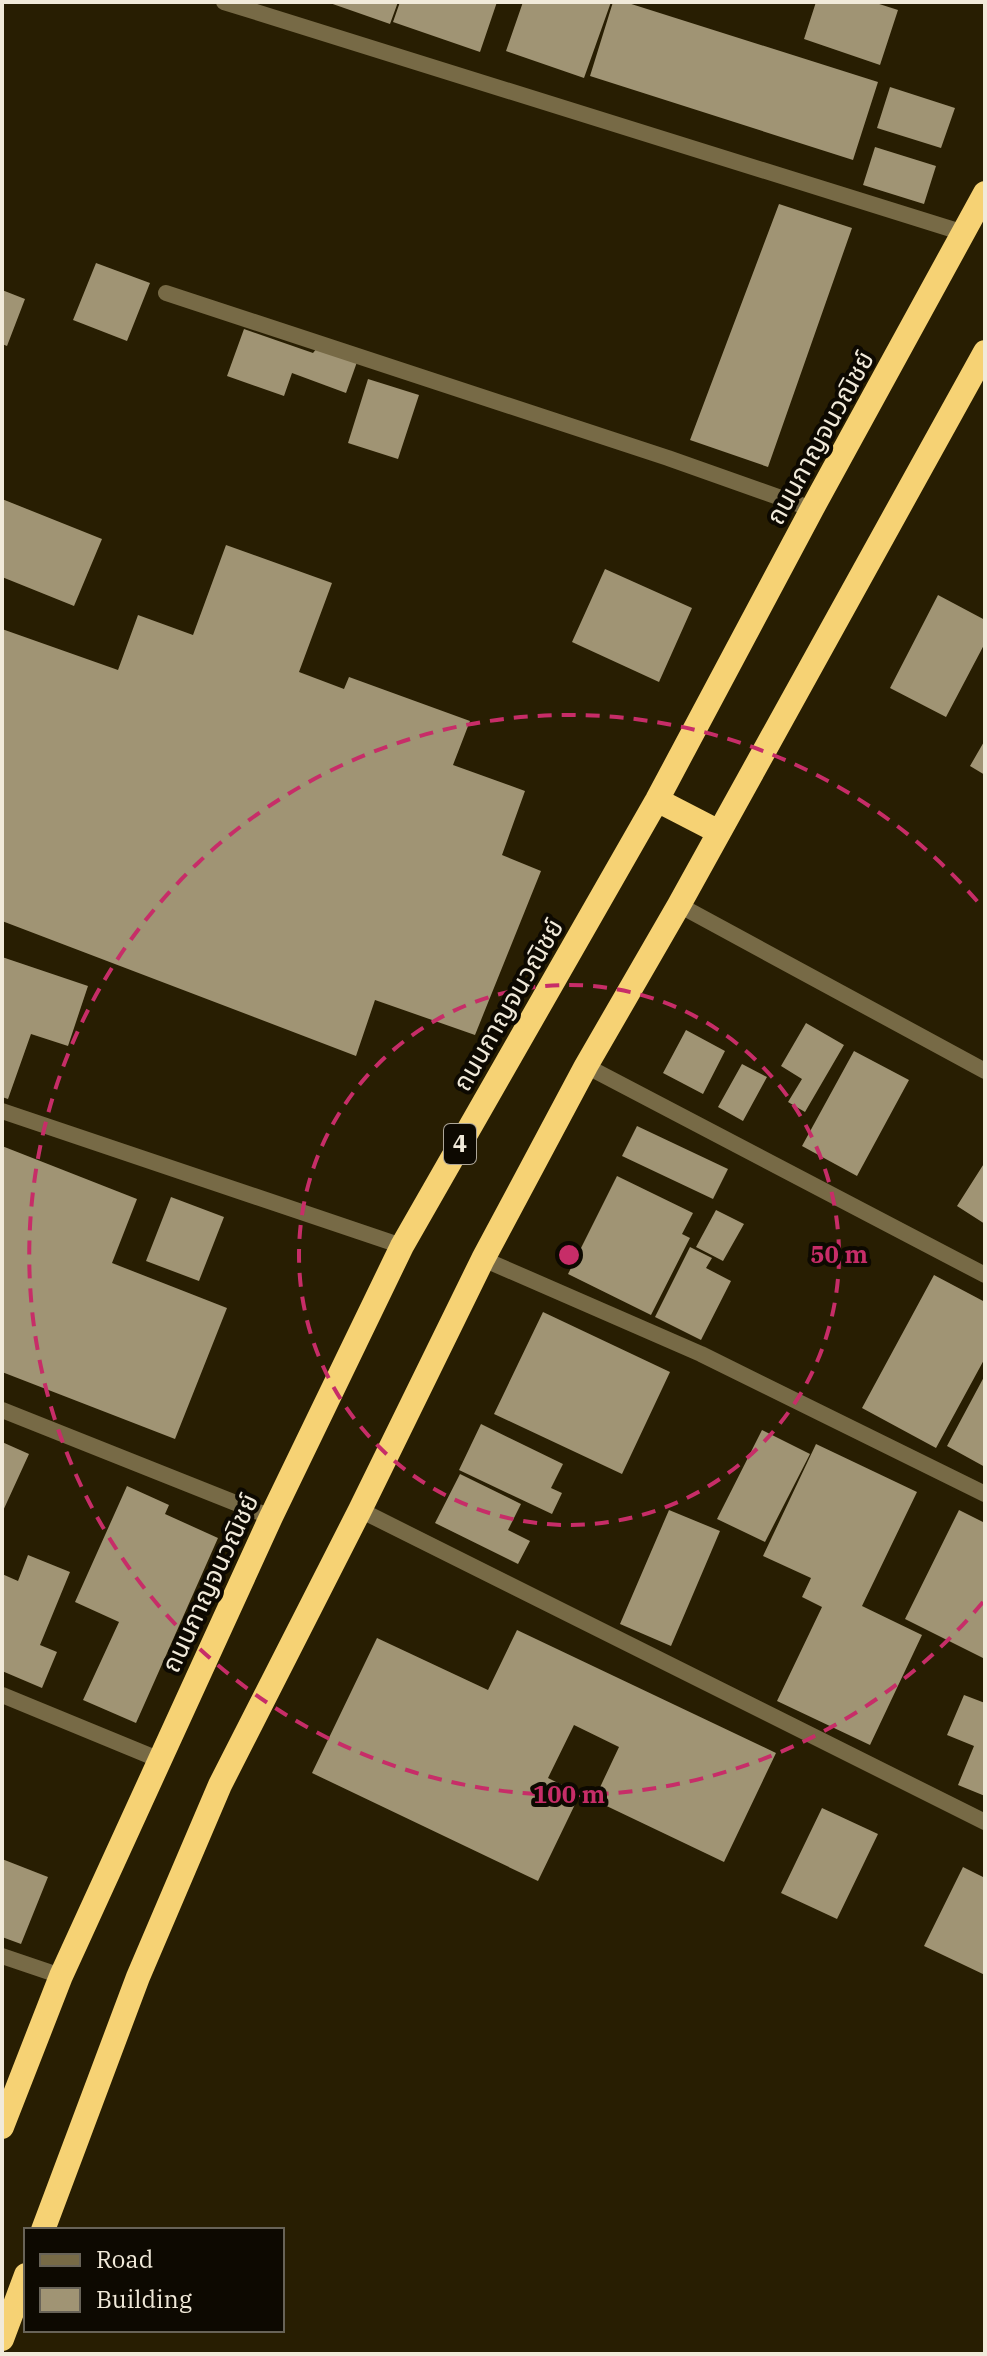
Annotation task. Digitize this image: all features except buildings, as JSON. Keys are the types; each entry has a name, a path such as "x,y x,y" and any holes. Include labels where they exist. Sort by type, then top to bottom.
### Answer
{"highway":[{"name":"ถนนกาญจนวณิชย์","path":"2,2127 61,1976 271,1517 402,1246 657,800 985,193"},
{"path":"44,2228 138,1977 214,1798 483,1259 586,1066 679,905 985,352"},
{"path":"657,800 719,832"},
{"path":"2,2339 24,2280"}],"street":[{"path":"224,2 964,233"},
{"path":"166,293 668,458 812,509"},
{"path":"679,905 985,1071"},
{"path":"586,1066 985,1275"},
{"path":"2,1111 402,1246"},
{"path":"483,1259 701,1354 985,1494"},
{"path":"2,1410 271,1517"},
{"path":"360,1510 985,1822"},
{"path":"2,1695 160,1760"},
{"path":"2,1956 61,1976"}]}
